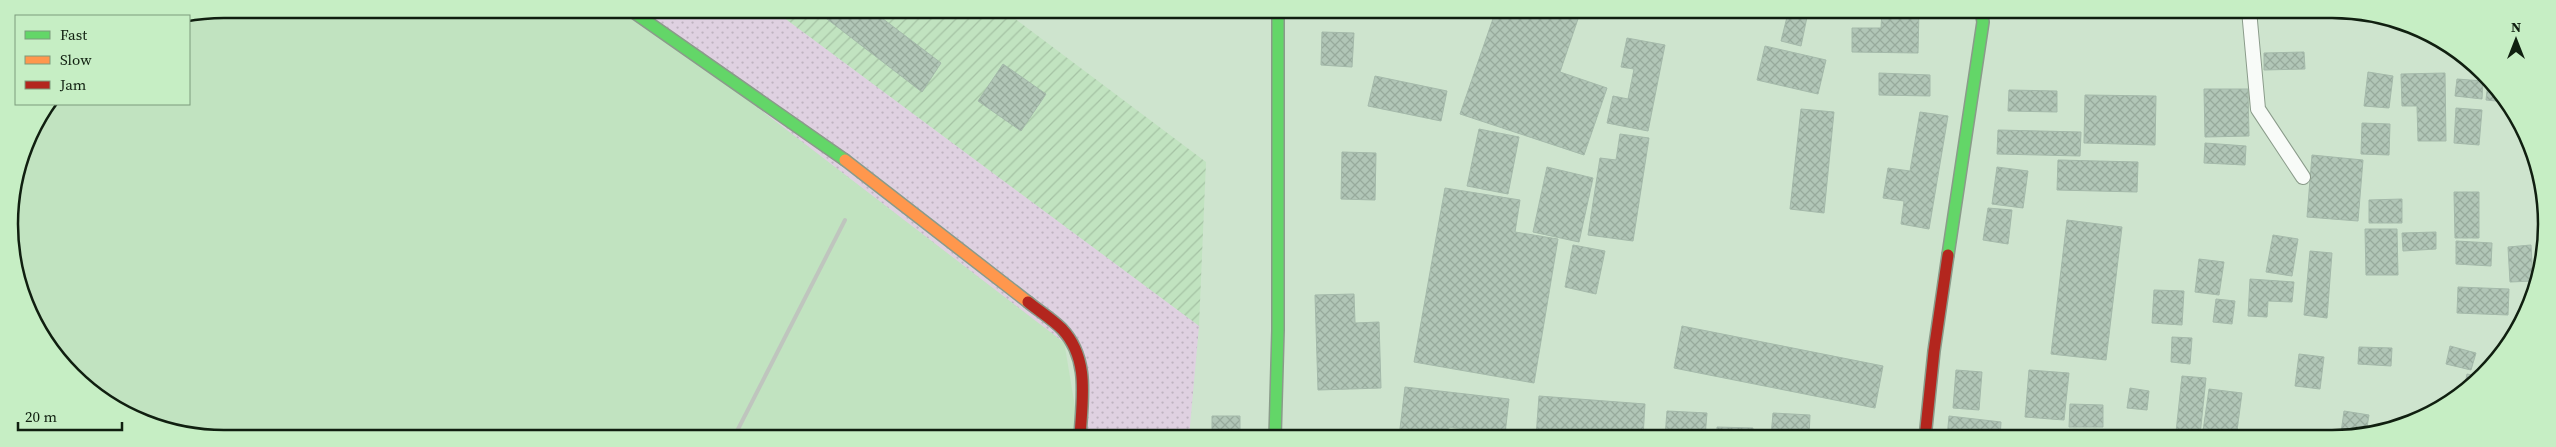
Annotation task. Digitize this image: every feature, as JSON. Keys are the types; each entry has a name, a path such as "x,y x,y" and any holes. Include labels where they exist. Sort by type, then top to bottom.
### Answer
{"street":[{"path":"642,18 771,110 838,154 908,206 958,249 1013,288 1062,329 1079,354 1083,374 1080,430"},
{"path":"1275,430 1279,352 1276,76 1278,18"},
{"path":"1926,430 1935,341 1983,18"}],"lane":[{"path":"2250,18 2258,109 2303,177"}],"shaded area":[{"path":"210,18 641,18 1062,329 1079,430 224,430 197,428 157,419 120,402 98,387 60,349 39,315 28,290 19,250 19,197 28,157 45,120 55,105 190,105 190,20"},
{"path":"641,18 784,18 1199,326 1190,430 1080,430 1079,354"},
{"path":"784,18 1014,18 1206,162 1199,326"}],"building":[{"path":"826,18 882,18 941,63 922,92"},
{"path":"1493,18 1578,18 1560,72 1607,88 1584,155 1460,114"},
{"path":"1787,18 1807,18 1801,46 1781,41"},
{"path":"1882,18 1919,18 1918,53 1852,52 1852,28 1881,28"},
{"path":"1322,32 1354,33 1352,67 1321,65"},
{"path":"1627,38 1665,45 1648,131 1607,123 1613,96 1628,99 1634,69 1621,67"},
{"path":"1765,46 1826,60 1818,94 1757,80"},
{"path":"2304,52 2305,69 2264,70 2264,53"},
{"path":"1003,64 1046,94 1021,131 978,101"},
{"path":"2368,72 2393,76 2389,108 2364,106"},
{"path":"1879,73 1930,75 1930,96 1879,95"},
{"path":"2445,73 2446,141 2418,141 2417,106 2402,106 2401,74"},
{"path":"1375,76 1447,91 1441,121 1368,106"},
{"path":"2457,79 2481,81 2483,83 2482,99 2455,96"},
{"path":"2487,88 2498,101 2486,100"},
{"path":"2204,89 2248,89 2249,136 2205,137"},
{"path":"2009,90 2057,91 2057,112 2008,111"},
{"path":"2085,95 2156,96 2155,145 2084,143"},
{"path":"2456,108 2482,110 2479,145 2454,143"},
{"path":"1801,109 1834,112 1824,213 1790,209"},
{"path":"1920,112 1948,116 1929,229 1901,224 1904,201 1883,198 1888,168 1910,171"},
{"path":"2362,123 2390,124 2389,155 2361,154"},
{"path":"1479,129 1519,137 1508,194 1467,186"},
{"path":"1998,130 2081,132 2080,156 1997,154"},
{"path":"1620,134 1649,138 1633,241 1588,235 1600,158 1616,160"},
{"path":"2205,143 2246,146 2245,165 2204,163"},
{"path":"1342,152 1376,153 1375,200 1341,199"},
{"path":"2312,155 2363,160 2358,221 2307,217"},
{"path":"2058,160 2138,162 2137,192 2057,190"},
{"path":"1547,167 1593,178 1579,242 1533,232"},
{"path":"1997,167 2028,171 2023,208 1992,204"},
{"path":"1445,188 1520,200 1515,232 1558,239 1534,383 1414,362"},
{"path":"2454,192 2479,192 2479,238 2455,238"},
{"path":"2402,199 2402,223 2369,223 2369,200"},
{"path":"1988,208 2012,210 2008,244 1983,240"},
{"path":"2067,220 2122,227 2106,360 2051,354"},
{"path":"2365,229 2397,229 2398,275 2366,275"},
{"path":"2436,232 2436,249 2403,251 2402,233"},
{"path":"2273,235 2298,239 2292,276 2266,272"},
{"path":"2456,241 2492,243 2491,266 2456,264"},
{"path":"1573,245 1605,251 1596,294 1565,287"},
{"path":"2531,245 2533,272 2530,281 2510,282 2508,247"},
{"path":"2310,251 2332,253 2327,318 2304,315"},
{"path":"2199,259 2224,262 2219,295 2195,292"},
{"path":"2250,279 2294,282 2292,302 2268,301 2267,317 2248,316"},
{"path":"2458,287 2509,289 2508,315 2457,313"},
{"path":"2154,290 2184,291 2182,325 2152,323"},
{"path":"1354,294 1355,323 1379,322 1381,388 1318,390 1315,295"},
{"path":"2216,299 2235,301 2232,324 2213,322"},
{"path":"1682,326 1883,366 1875,408 1674,368"},
{"path":"2172,337 2192,338 2190,364 2171,362"},
{"path":"2450,346 2476,353 2471,370 2446,364"},
{"path":"2359,347 2392,348 2391,366 2358,364"},
{"path":"2299,354 2324,357 2320,389 2295,386"},
{"path":"1956,370 1982,372 1979,410 1953,408"},
{"path":"2029,370 2069,373 2064,420 2025,417"},
{"path":"2182,376 2206,378 2201,430 2176,430"},
{"path":"1405,387 1509,399 1505,430 1473,430 1449,427 1449,430 1400,430"},
{"path":"2130,388 2149,391 2147,410 2127,408"},
{"path":"2209,389 2242,393 2237,430 2203,430"},
{"path":"1539,396 1645,404 1643,430 1537,430"},
{"path":"2070,404 2103,405 2103,427 2069,427"},
{"path":"1667,411 1707,413 1706,430 1666,430"},
{"path":"2344,411 2369,415 2367,427 2342,429"},
{"path":"1773,413 1810,415 1809,430 1772,430"},
{"path":"1212,416 1240,416 1240,430 1212,430"},
{"path":"1949,416 2001,422 2000,430 1948,430"},
{"path":"1717,427 1753,428 1753,430 1717,430"}],"railway":[{"path":"738,430 845,220"}],"traffic: fast":[{"path":"642,18 845,160"},
{"path":"1275,430 1278,330 1278,18"},
{"path":"1948,255 1982,18"}],"traffic: slow":[{"path":"845,160 1028,302"}],"traffic: jam":[{"path":"1926,430 1934,351 1948,255"},
{"path":"1028,302 1062,329 1077,353 1081,366 1083,394 1080,430"}]}
